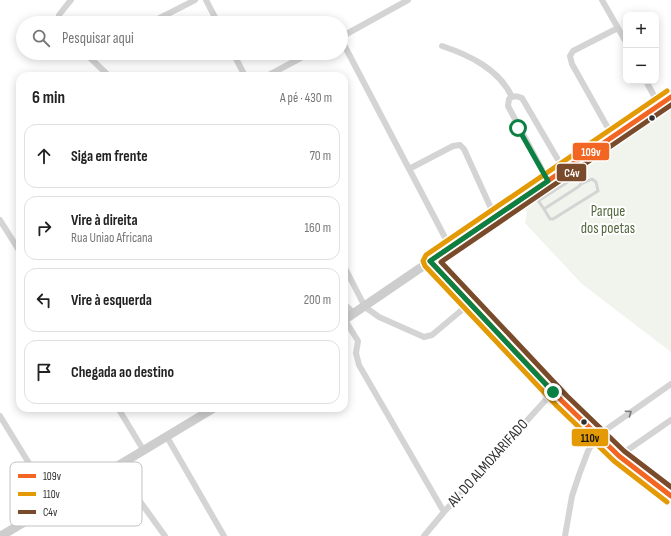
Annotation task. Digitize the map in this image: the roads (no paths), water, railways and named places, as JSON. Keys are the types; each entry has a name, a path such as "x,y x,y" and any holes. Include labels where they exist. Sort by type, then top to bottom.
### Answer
{"main road":[{"path":"348,318 450,246 671,97"},
{"path":"126,462 208,412"},
{"path":"1,536 18,526"}],"street":[{"path":"59,16 71,0"},
{"path":"164,16 195,0"},
{"path":"206,0 214,16"},
{"path":"348,34 408,0"},
{"path":"602,0 623,37"},
{"path":"613,136 572,64 570,56 573,51 618,28"},
{"path":"442,46 457,51 484,65 500,80 512,97 522,98 564,170"},
{"path":"348,51 450,246"},
{"path":"94,60 105,72"},
{"path":"237,60 243,72"},
{"path":"274,72 297,60"},
{"path":"648,84 659,105"},
{"path":"512,97 509,99 508,106 548,181"},
{"path":"409,169 453,146 460,145 464,149 495,217"},
{"path":"0,220 16,246"},
{"path":"430,261 469,304 597,436 619,456 671,496"},
{"path":"348,274 365,307 411,332 428,337 469,304"},
{"path":"348,308 354,314"},
{"path":"348,326 358,341 356,353 360,364 444,512"},
{"path":"565,536 572,496 579,475 597,436 671,384"},
{"name":"AV. DO ALMOXARIFADO","path":"424,536 553,392"},
{"path":"120,412 144,451"},
{"path":"0,416 28,462"},
{"path":"619,456 671,420"},
{"path":"167,437 224,536"},
{"path":"142,504 165,536"}],"lane":[{"path":"572,165 581,184"},
{"path":"538,201 577,176"},
{"path":"532,192 550,219 553,219 598,191 596,182 592,179 581,184 544,209"}],"park label":[{"name":"Parque dos poetas","path":"608,220"}]}
